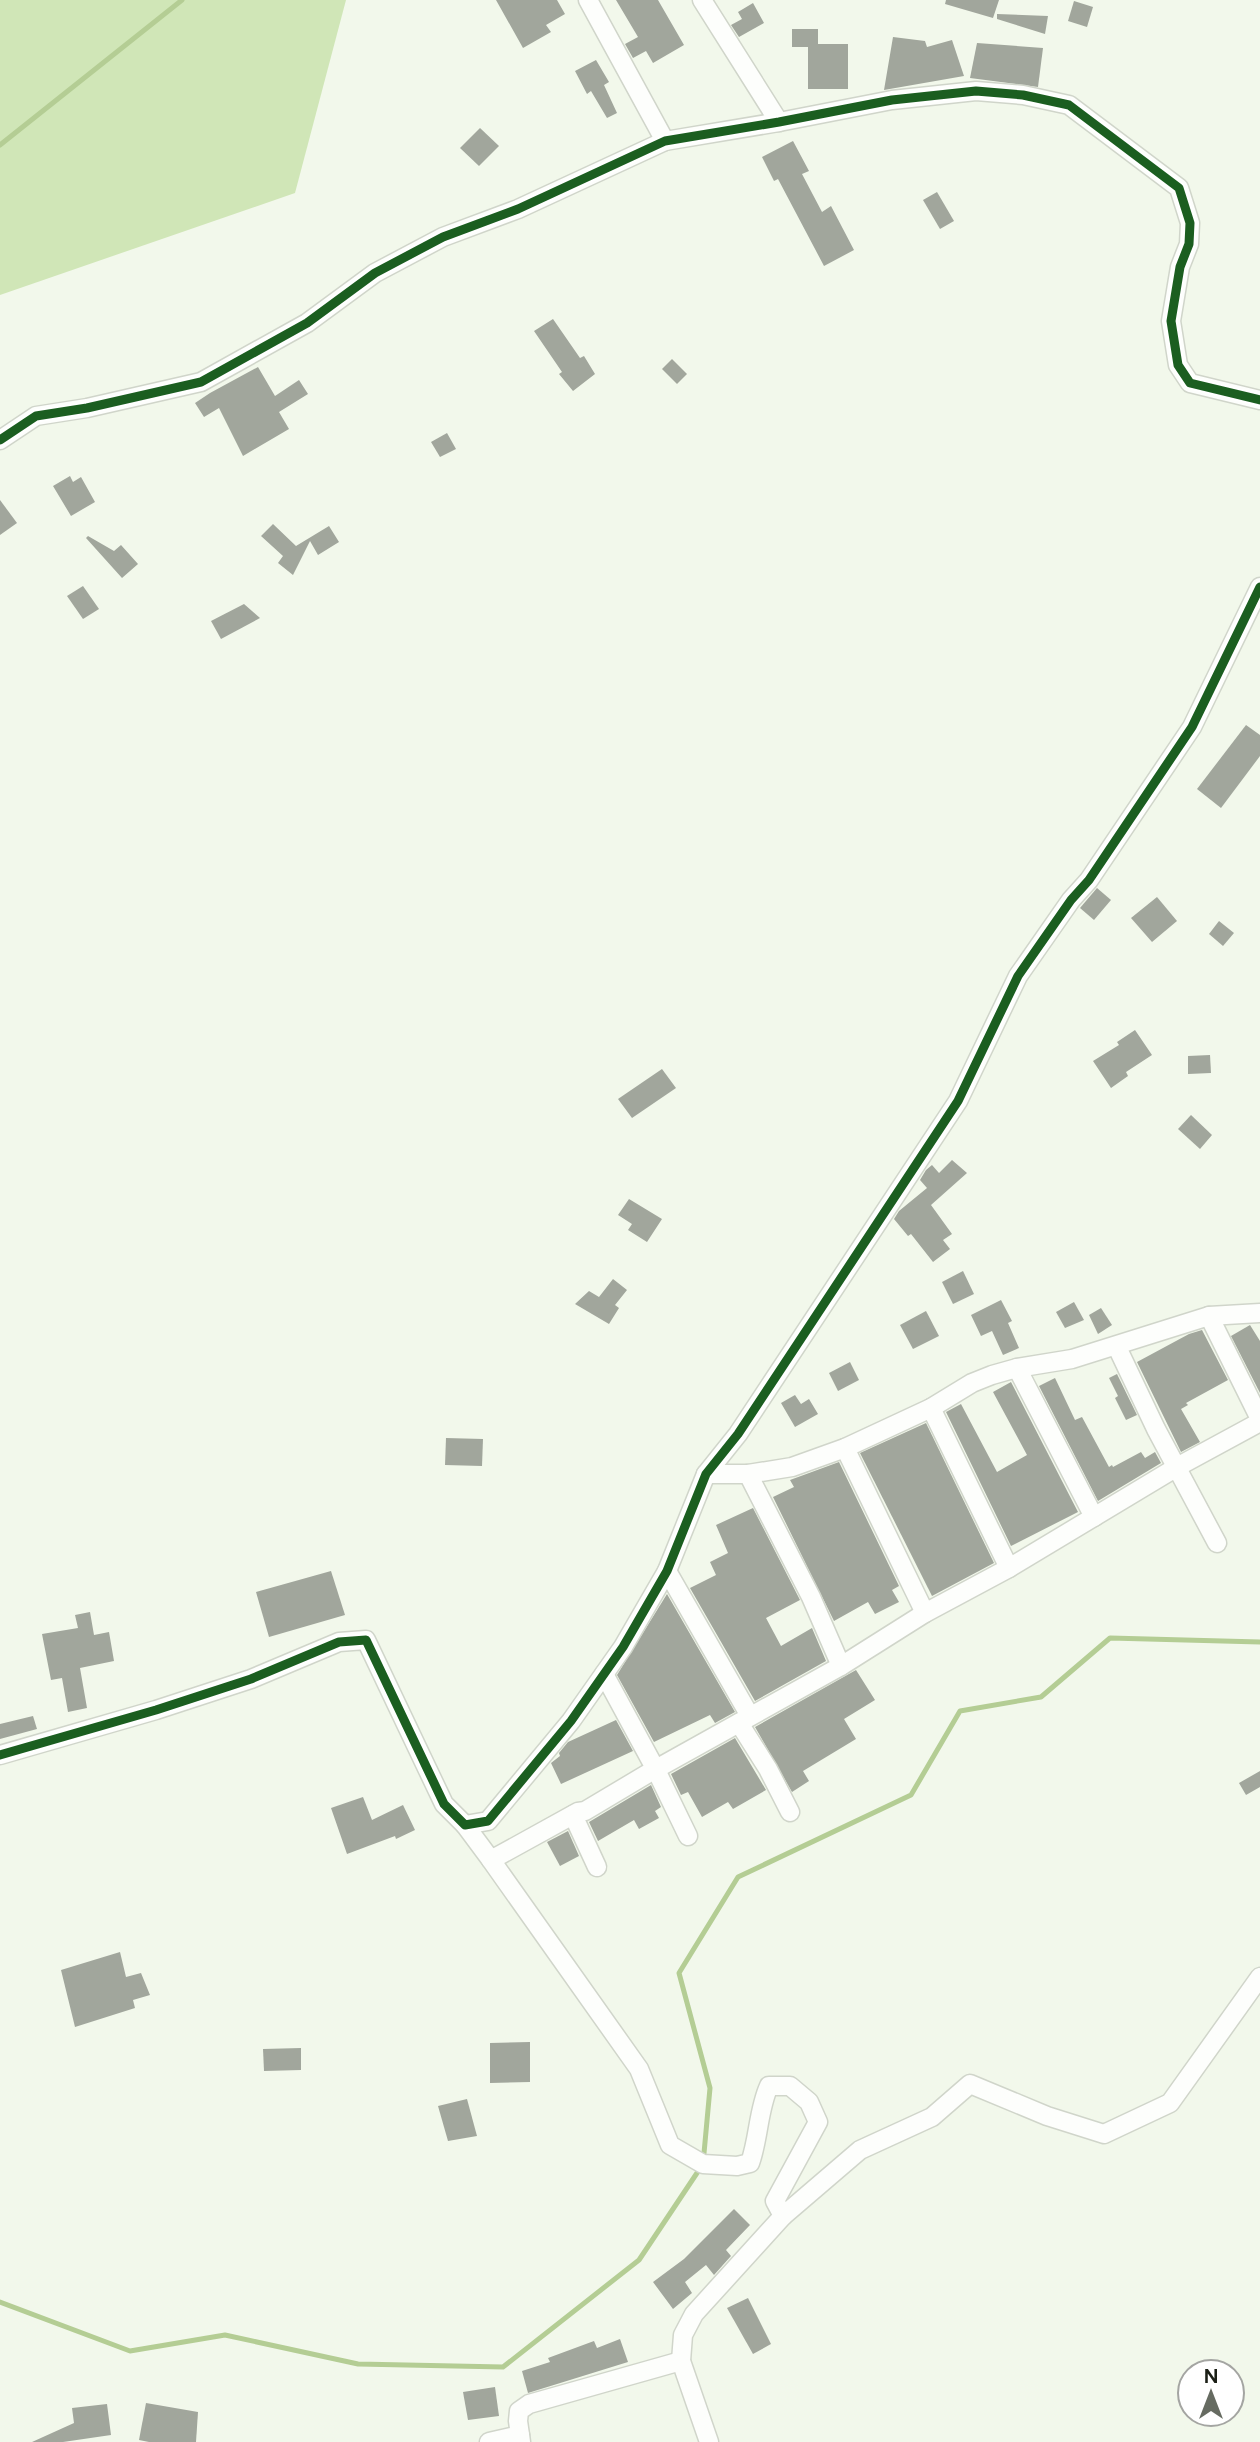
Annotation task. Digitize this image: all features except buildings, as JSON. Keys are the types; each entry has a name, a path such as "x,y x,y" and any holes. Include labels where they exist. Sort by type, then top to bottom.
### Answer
{"street":[{"path":"589,0 665,141"},
{"path":"702,0 779,122"},
{"path":"0,440 36,416 87,408 201,382 307,323 375,272 443,237 518,209 665,141 892,100 976,91 1023,95 1069,105 1179,188 1190,223 1189,244 1180,267 1171,321 1178,365 1190,383 1260,400"},
{"path":"465,1825 488,1821 571,1721 623,1647 667,1571 706,1474 738,1434 958,1101 1018,976 1089,880 1192,727 1260,587"},
{"path":"706,1474 748,1474 792,1467 845,1448 931,1408 972,1382 1017,1368 1072,1359 1209,1317 1260,1313"},
{"path":"491,1860 585,1811 841,1666 925,1613 1009,1568 1260,1420 1209,1317"},
{"path":"1117,1346 1217,1543"},
{"path":"1017,1368 1094,1517"},
{"path":"931,1408 1009,1568"},
{"path":"845,1448 925,1613"},
{"path":"748,1474 811,1597 841,1666"},
{"path":"667,1571 745,1719 790,1812"},
{"path":"0,1755 251,1679 338,1642 366,1640 444,1804 465,1825 491,1860 639,2069 670,2145 703,2164 750,2163 756,2147 762,2101 769,2086 790,2086 809,2102 818,2122 775,2201 783,2216"},
{"path":"604,1674 688,1836"},
{"path":"573,1815 597,1867"},
{"path":"709,2442 681,2361 683,2335 694,2314 783,2216 860,2150 932,2118 970,2084 1047,2116 1104,2134 1170,2103 1260,1977"},
{"path":"489,2442 520,2438 519,2411 529,2404 681,2361"}],"green space":[{"path":"0,0 346,0 295,193 0,295"}],"waterway":[{"path":"0,145 182,0"},
{"path":"0,2302 130,2351 225,2335 358,2364 503,2367 639,2260 703,2164 710,2088 679,1973 738,1877 911,1795 960,1711 1041,1697 1110,1638 1260,1642"}],"cycle path":[{"path":"0,440 36,416 87,408 201,382 307,323 375,273 443,237 518,209 665,141 892,100 976,91 1023,95 1069,105 1179,188 1190,223 1189,244 1180,267 1171,321 1178,365 1190,383 1260,400"},
{"path":"0,1755 156,1710 251,1679 339,1642 366,1640 444,1804 465,1825 488,1821 571,1721 623,1647 667,1571 706,1474 738,1434 958,1101 1018,976 1071,900 1089,880 1192,727 1260,587"}]}
